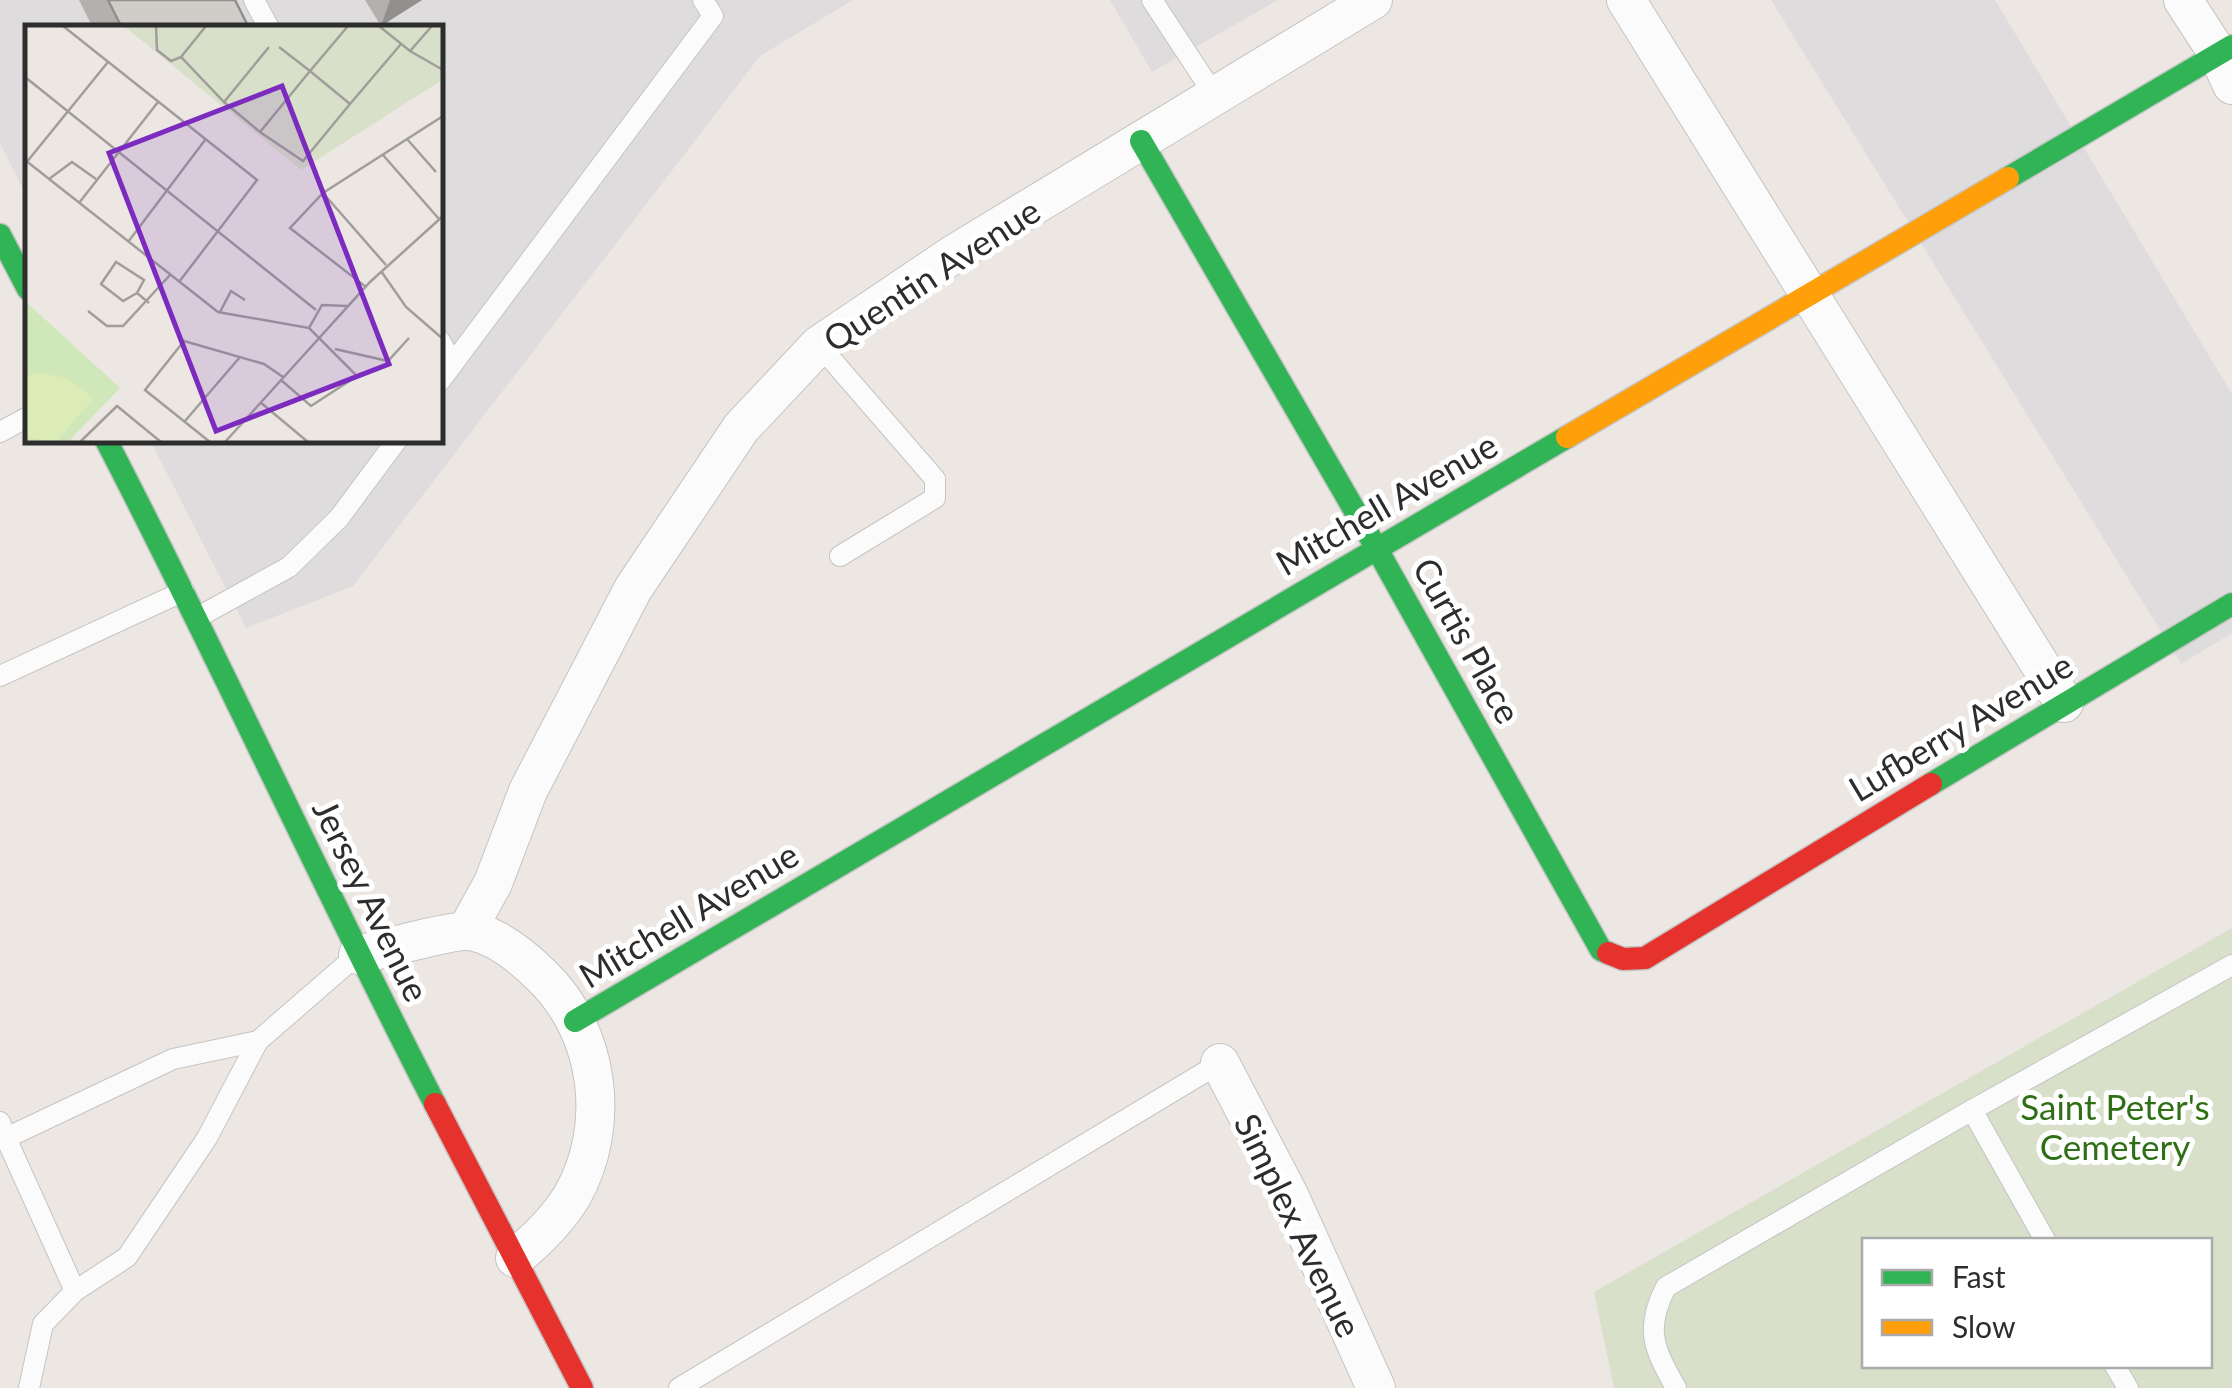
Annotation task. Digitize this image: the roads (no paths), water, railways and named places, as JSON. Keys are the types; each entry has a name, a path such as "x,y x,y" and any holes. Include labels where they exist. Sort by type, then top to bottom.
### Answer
{"street":[{"name":"Quentin Avenue","path":"468,930 493,884 528,791 633,589 741,428 819,346 954,254 1373,0"},
{"path":"1626,0 2064,703"},
{"path":"2183,0 2227,62"},
{"name":"Mitchell Avenue","path":"576,1021 1809,294 2227,62"},
{"name":"Curtis Place","path":"1141,141 1377,549 1601,950 1623,959 1645,958 1725,910"},
{"path":"0,235 25,282"},
{"name":"Jersey Avenue","path":"107,442 198,618 358,955 582,1388"},
{"name":"Lufberry Avenue","path":"1725,910 2232,604"},
{"path":"358,955 468,930 502,946 534,968 576,1021 595,1084 592,1141 581,1178 562,1211 515,1258"},
{"name":"Simplex Avenue","path":"1220,1063 1289,1195 1376,1388"}],"lane":[{"path":"254,0 267,25"},
{"path":"446,373 713,16 704,0"},
{"path":"1152,0 1215,96"},
{"path":"819,346 936,478 936,498 840,556"},
{"path":"0,432 25,418"},
{"path":"198,618 289,566 339,518 395,442"},
{"path":"0,676 184,591"},
{"path":"28,1388 44,1324 75,1292 127,1258 207,1138 258,1042 358,955"},
{"path":"1676,1388 1658,1357 1652,1332 1655,1308 1666,1287 2232,965"},
{"path":"75,1292 3,1130 173,1059 258,1042"},
{"path":"680,1388 1220,1063"},
{"path":"1972,1110 2044,1238"}],"park label":[{"name":"Saint Peter's Cemetery","path":"2115,1126"}]}
